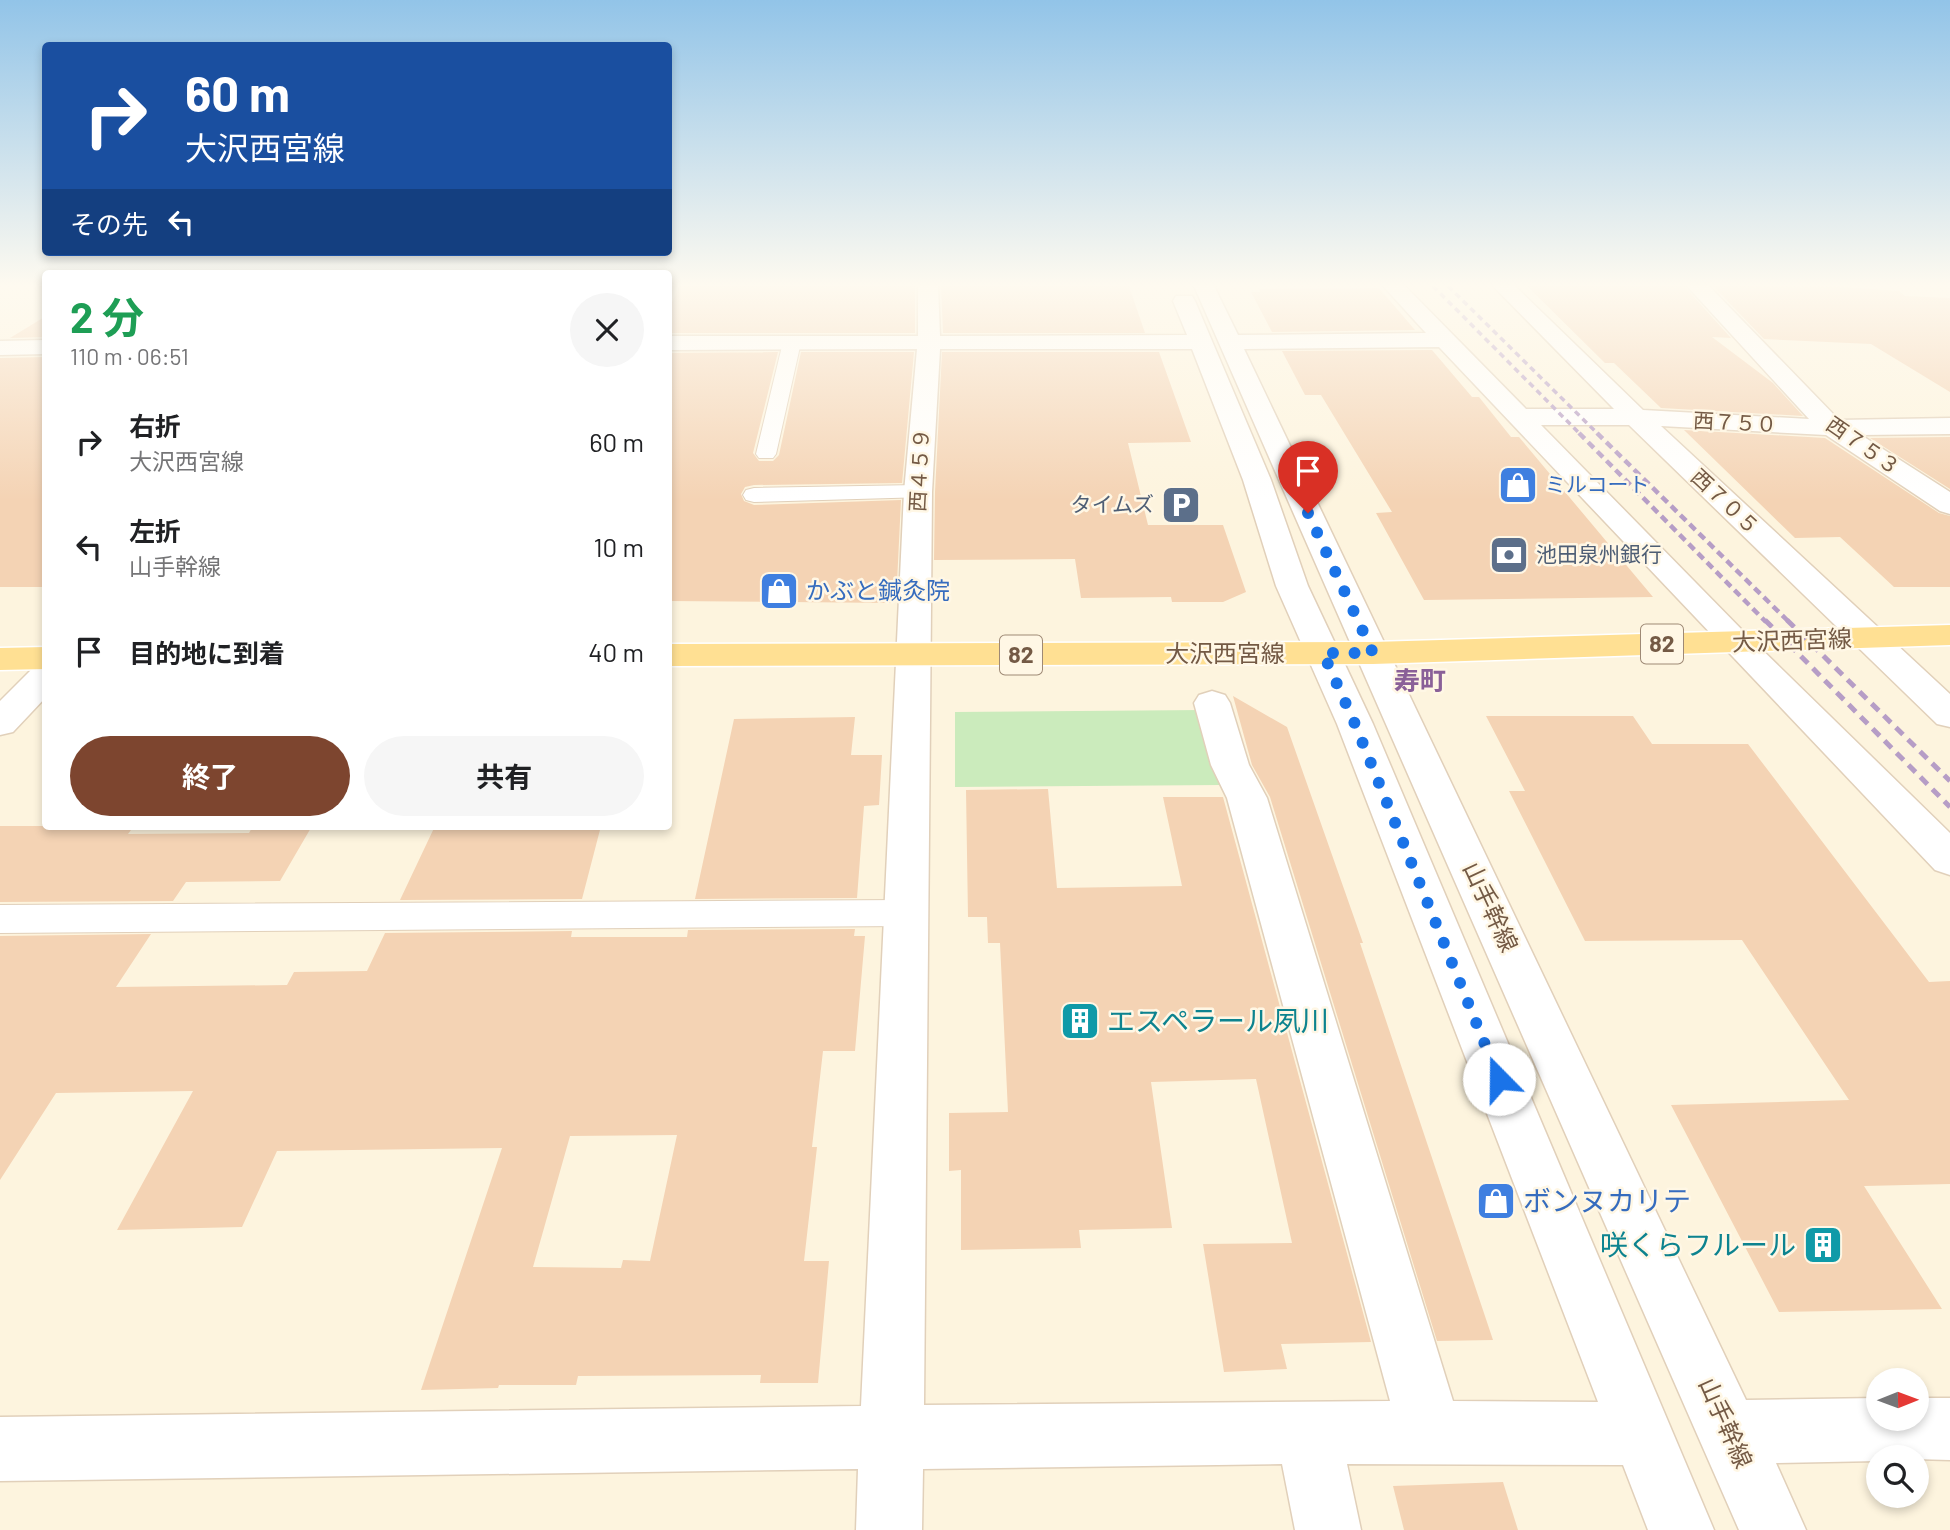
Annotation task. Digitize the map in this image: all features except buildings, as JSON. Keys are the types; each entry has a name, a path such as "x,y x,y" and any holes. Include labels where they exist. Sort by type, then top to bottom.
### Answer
{"main road":[{"name":"大沢西宮線","path":"672,655 1373,653 1950,635"},
{"path":"0,659 42,658"}],"street":[{"name":"西４５９","path":"888,1530 918,492 928,357"},
{"path":"1206,357 1257,480 1292,586 1355,724 1681,1530"},
{"name":"山手幹線","path":"1237,357 1773,1530"},
{"path":"1464,357 1736,643 1950,859"},
{"name":"西７０５","path":"1575,357 1950,715"},
{"name":"西７５３","path":"1765,357 1832,428 1950,505"},
{"name":"西７５０","path":"1521,417 1636,417 1832,428 1950,426"},
{"path":"0,723 42,679"},
{"path":"1212,703 1230,765 1247,799 1431,1434"},
{"path":"1730,1432 1950,1429"},
{"path":"0,1449 1308,1432 1643,1434"},
{"path":"1308,1432 1328,1530"}],"lane":[{"path":"766,454 788,357"},
{"path":"754,495 918,492"},
{"path":"0,919 907,913"}],"green space":[{"path":"1203,710 1222,785 955,787 955,712"}],"railway":[{"path":"1504,357 1581,435"},
{"path":"1520,357 1599,435"},
{"path":"1579,433 1766,622"},
{"path":"1597,433 1789,622"},
{"path":"1765,620 1950,807"},
{"path":"1787,620 1950,781"}],"place":[{"name":"ミルコート","path":"1518,485"},
{"name":"タイムズ","path":"1181,505"},
{"name":"池田泉州銀行","path":"1509,555"},
{"name":"かぶと鍼灸院","path":"779,591"},
{"name":"エスペラール夙川","path":"1080,1021"},
{"name":"ボンヌカリテ","path":"1496,1201"},
{"name":"咲くらフルール","path":"1823,1245"}],"district":[{"name":"寿町","path":"1420,681"}],"route":[{"path":"1308,513 1373,653 1323,653 1355,724 1499,1079"}]}
